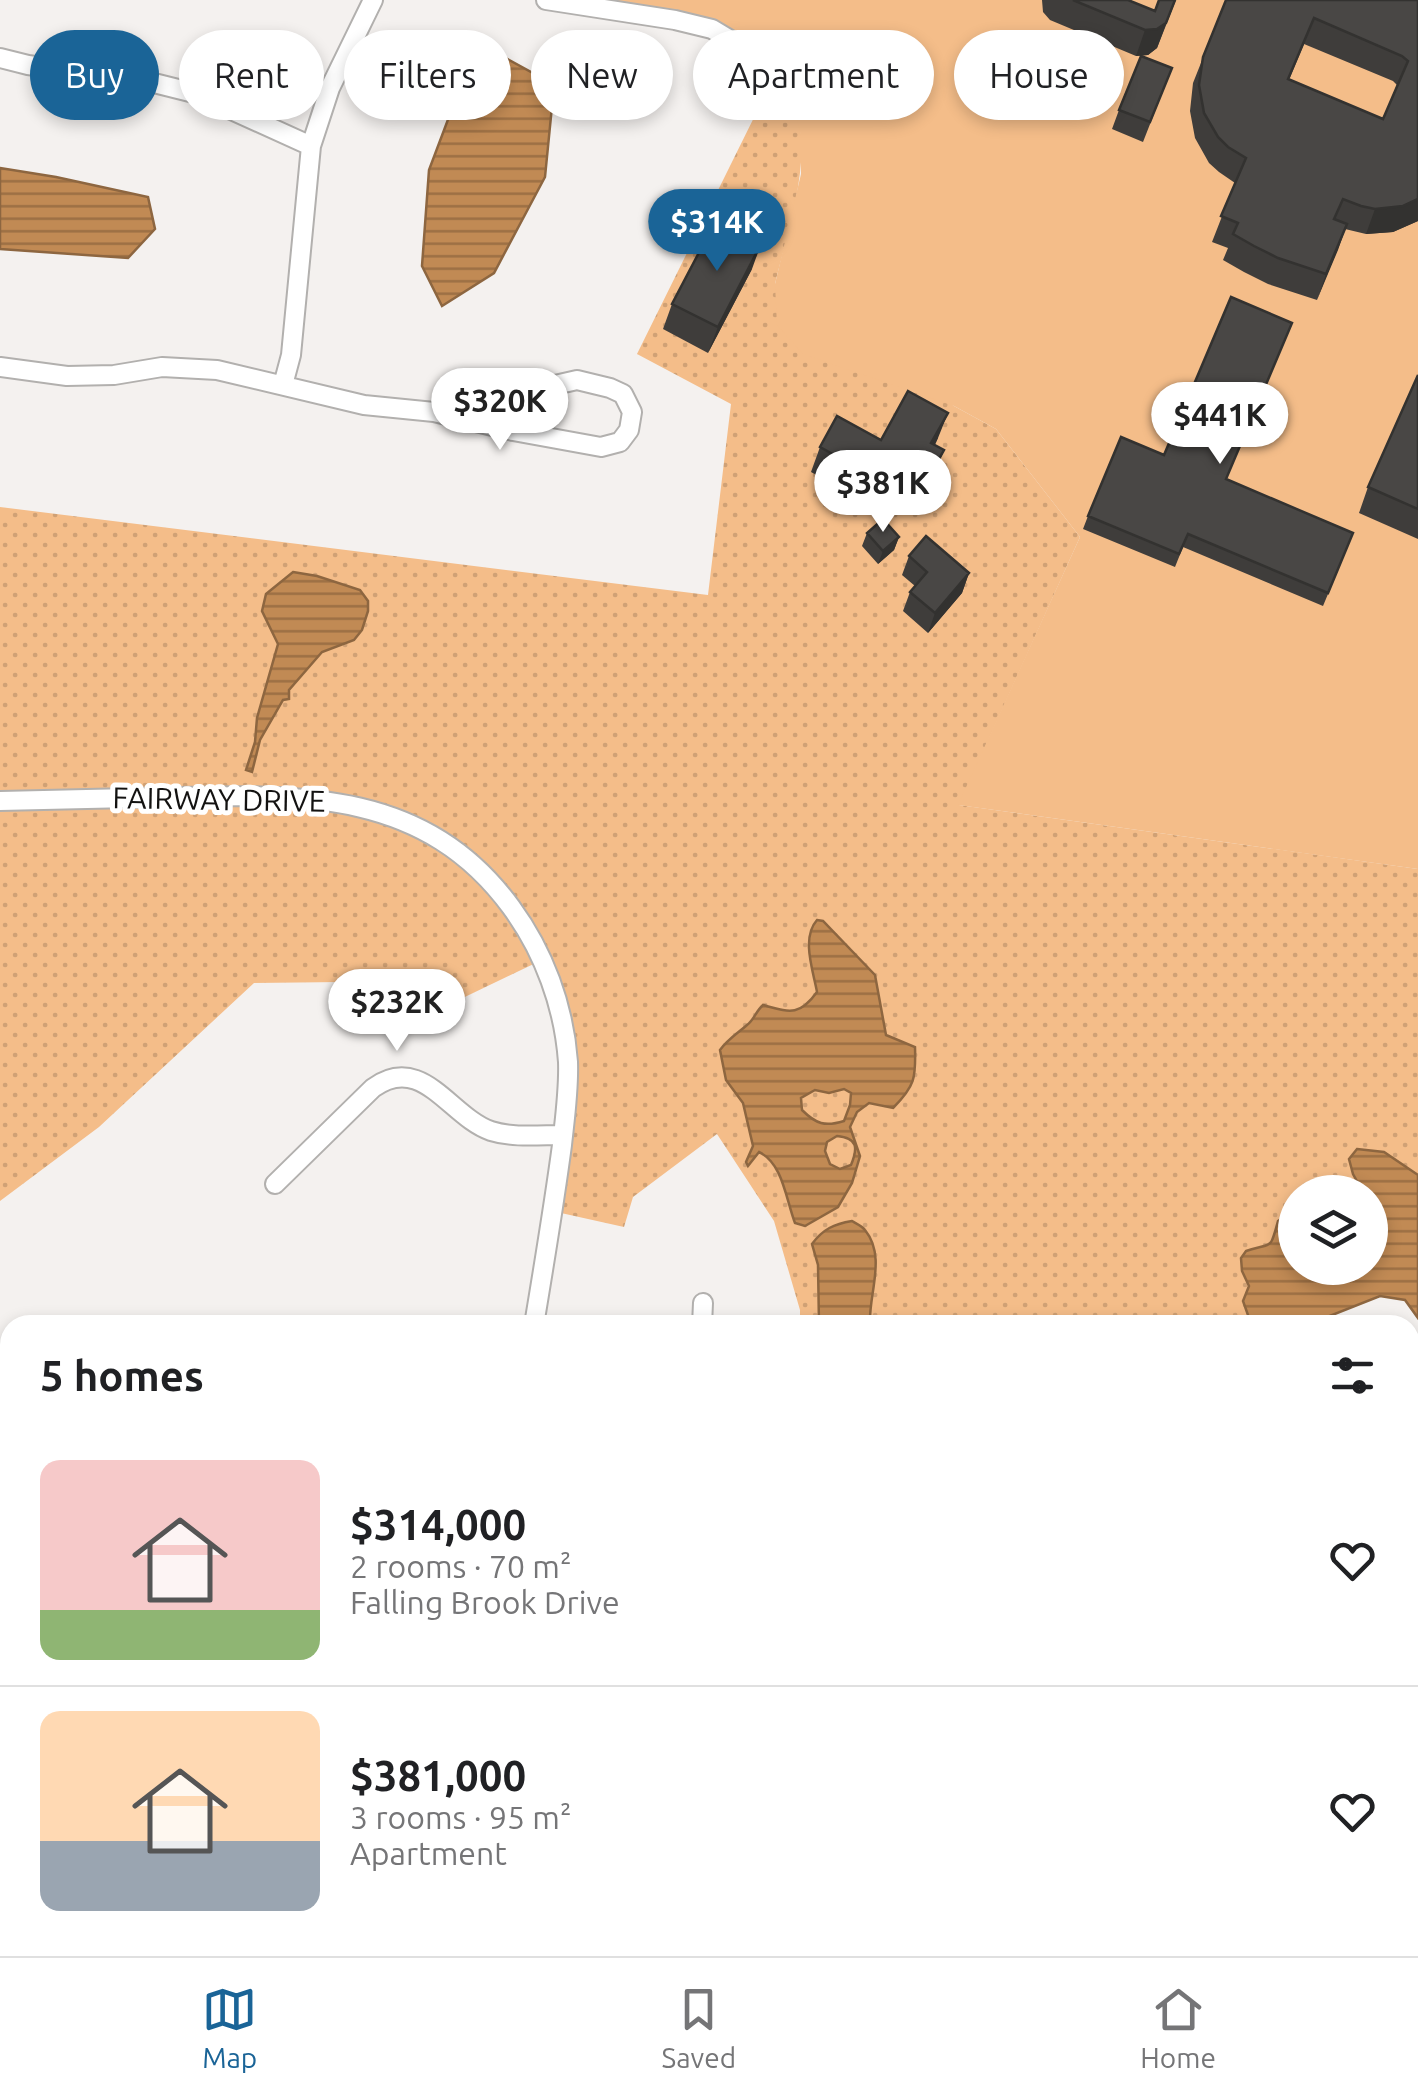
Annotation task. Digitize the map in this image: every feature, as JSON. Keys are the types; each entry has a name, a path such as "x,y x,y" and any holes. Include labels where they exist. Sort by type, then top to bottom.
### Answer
{"street":[{"path":"284,385 291,355 310,146 330,88 373,0"},
{"path":"546,0 675,20 714,30"},
{"path":"0,58 28,66 150,82 194,92 310,146"},
{"path":"0,367 67,376 114,375 162,367 217,370 364,405 434,412 512,431 602,447 620,442 629,430 632,412 623,394 577,380 555,386 534,401 512,431"},
{"name":"FAIRWAY DRIVE","path":"0,801 308,797 365,808 420,830 474,866 524,925 543,960 556,996 566,1048 568,1079 563,1134 536,1315"},
{"path":"275,1184 381,1082 400,1078 422,1080 487,1130 513,1135 563,1134"},
{"path":"702,1315 703,1303"}],"shaded area":[{"path":"598,0 1418,0 1418,869 958,805 1080,537 996,429 954,406 803,354 777,325 775,284 801,174 797,120 934,120 934,30 712,29"},
{"path":"511,61 531,72 531,120 551,120 545,177 494,273 442,306 422,266 429,170 448,120 511,120"},
{"path":"753,120 799,120 801,168 775,284 954,406 996,429 1080,537 959,805 1418,869 1418,1315 1405,1300 1381,1296 1333,1315 800,1315 774,1221 717,1134 633,1197 624,1227 552,1211 568,1079 542,960 444,1007 417,971 342,982 254,983 99,1127 0,1201 0,507 708,595 731,404 637,354"},
{"path":"0,168 148,197 155,229 128,258 0,249"},
{"path":"293,572 360,590 368,601 368,611 354,640 322,652 289,690 289,699 283,700 260,740 252,772 246,770 278,644 262,611 266,594"},
{"path":"817,920 823,921 875,975 886,1035 915,1047 915,1067 910,1087 893,1108 869,1103 857,1112 850,1127 860,1156 852,1183 838,1207 805,1226 795,1223 779,1173 767,1157 759,1152 748,1166 746,1162 753,1146 743,1103 726,1080 720,1050 763,1005 793,1011 805,1006 817,992 810,954 812,927","holes":["844,1089 851,1093 844,1121 821,1123 802,1110 801,1098 815,1090 829,1093","837,1136 849,1139 855,1149 851,1165 840,1169 830,1164 825,1151 827,1142"]},
{"path":"1357,1149 1384,1152 1418,1175 1418,1315 1405,1300 1380,1296 1332,1315 1248,1315 1243,1301 1249,1286 1241,1258 1246,1251 1269,1244 1278,1221 1278,1285 1388,1285 1388,1175 1353,1174 1349,1159"},
{"path":"852,1221 861,1226 875,1252 870,1315 819,1315 818,1265 812,1244 829,1228"}],"building":[{"path":"1073,0 1128,0 1155,11 1159,0 1175,0 1166,23 1145,30"},
{"path":"1226,0 1418,0 1418,199 1403,206 1375,209 1343,199 1334,219 1347,224 1326,274 1278,258 1233,234 1238,223 1221,216 1246,158 1218,137 1204,113 1199,85 1203,57","holes":["1314,18 1408,61 1383,119 1288,79"]},
{"path":"1141,56 1172,68 1150,122 1124,112 1124,98"},
{"path":"716,220 761,244 718,327 672,304"},
{"path":"1231,297 1292,323 1226,479 1353,533 1328,593 1188,534 1179,554 1088,516 1121,437 1164,455"},
{"path":"1418,375 1418,509 1368,487"},
{"path":"908,391 948,413 931,443 944,450 925,484 908,475 900,491 820,447 837,416 881,440"},
{"path":"883,519 899,537 883,551 867,533"},
{"path":"926,536 969,573 935,613 910,592 927,572 909,556"}]}
